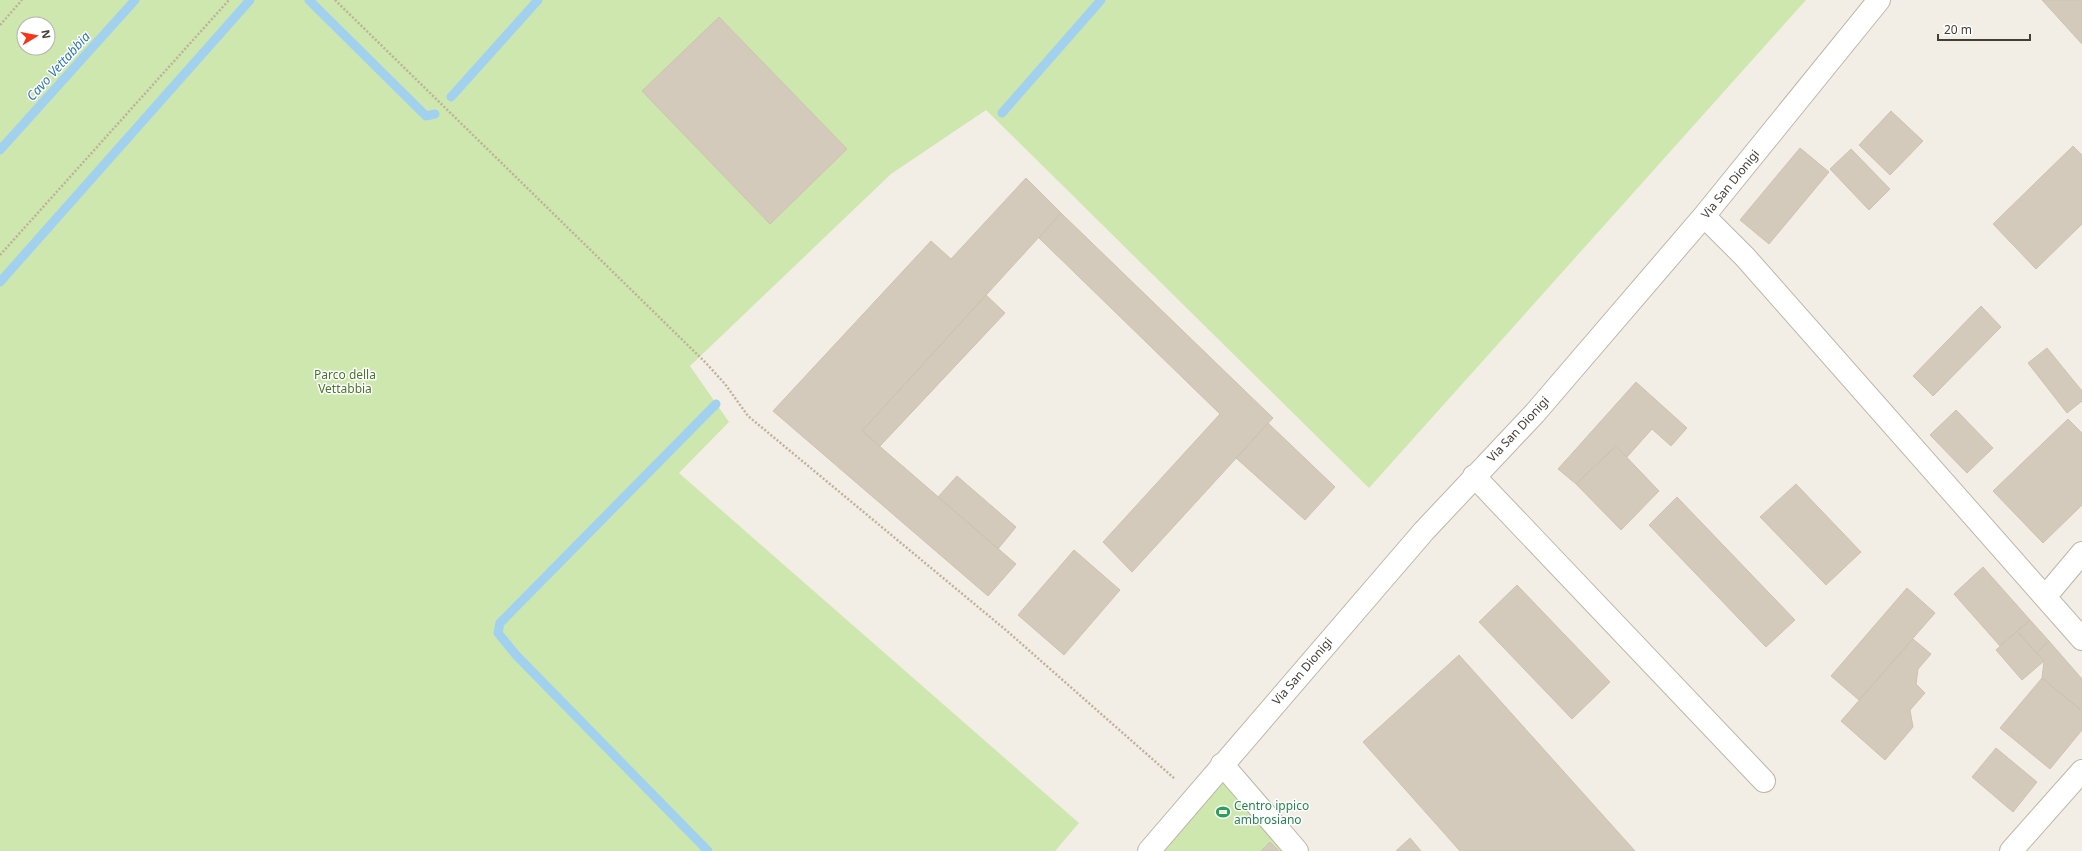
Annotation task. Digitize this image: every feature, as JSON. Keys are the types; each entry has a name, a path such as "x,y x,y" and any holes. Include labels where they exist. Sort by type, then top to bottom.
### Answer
{"street":[{"name":"Via San Dionigi","path":"1148,851 1418,537 1535,413 1704,216 1879,0"},
{"path":"1704,216 1745,257 2082,639"},
{"path":"1474,476 1764,781"},
{"path":"2046,597 2082,553"},
{"path":"1222,764 1297,851"},
{"path":"2012,851 2082,771"}],"path":[{"path":"0,25 22,0"},
{"path":"0,255 229,0"},
{"path":"335,0 705,362 725,384 748,416 1006,631 1196,797"}],"green space":[{"name":"Parco della Vettabbia","path":"0,0 1806,0 1369,488 986,110 891,174 690,366 729,422 679,473 1079,823 1055,851 0,851"},
{"name":"Centro ippico ambrosiano","path":"1222,772 1293,851 1155,851"}],"building":[{"path":"2042,0 2082,0 2082,44"},
{"path":"719,17 847,149 770,224 642,91"},
{"path":"1891,111 1923,141 1890,175 1859,145"},
{"path":"2073,146 2082,155 2082,224 2036,269 1993,224"},
{"path":"1800,148 1829,172 1769,244 1740,220"},
{"path":"1851,149 1890,189 1869,210 1830,169"},
{"path":"1026,178 1061,213 862,431 1016,564 988,596 773,411 931,241 951,259"},
{"path":"1061,213 1273,418 1132,572 1103,542 1220,414 1039,238"},
{"path":"986,295 1005,313 880,446 862,431"},
{"path":"1981,306 2001,327 1933,396 1913,376"},
{"path":"2047,348 2082,391 2082,401 2067,413 2028,363"},
{"path":"1636,382 1687,428 1671,446 1652,429 1627,457 1616,446 1576,484 1558,469"},
{"path":"1956,410 1993,448 1967,473 1930,435"},
{"path":"2068,419 2082,433 2082,505 2043,543 1993,491"},
{"path":"1268,423 1335,487 1305,520 1236,458"},
{"path":"1616,446 1659,491 1621,530 1576,484"},
{"path":"957,476 1016,527 998,549 938,497"},
{"path":"1796,484 1861,552 1826,585 1760,517"},
{"path":"1677,497 1795,620 1766,647 1649,525"},
{"path":"1074,550 1120,590 1064,655 1018,615"},
{"path":"1983,567 2030,620 2000,646 1954,594"},
{"path":"1517,585 1610,682 1572,719 1479,622"},
{"path":"1907,588 1935,613 1859,700 1831,676"},
{"path":"2030,620 2049,641 2036,653 2017,631"},
{"path":"2017,631 2044,661 2022,680 1996,650"},
{"path":"1913,639 1931,654 1918,669 1916,684 1925,693 1910,710 1913,727 1885,760 1841,721"},
{"path":"2049,641 2082,679 2082,711 2042,678 2044,661 2036,653"},
{"path":"1459,655 1635,851 1460,851 1363,742"},
{"path":"2042,678 2082,711 2082,730 2050,769 2000,728"},
{"path":"1996,748 2037,782 2013,812 1972,777"},
{"path":"1410,838 1421,851 1396,851"},
{"path":"1270,842 1279,851 1261,851"}],"waterway":[{"name":"Cavo Vettabbia","path":"0,150 135,0"},
{"path":"0,282 250,0"},
{"path":"309,0 426,116 435,114"},
{"path":"451,97 538,0"},
{"path":"1002,113 1101,0"},
{"path":"708,851 516,655 498,633 500,623 716,404"}],"place":[{"name":"Centro ippico ambrosiano","path":"1223,812"}]}
